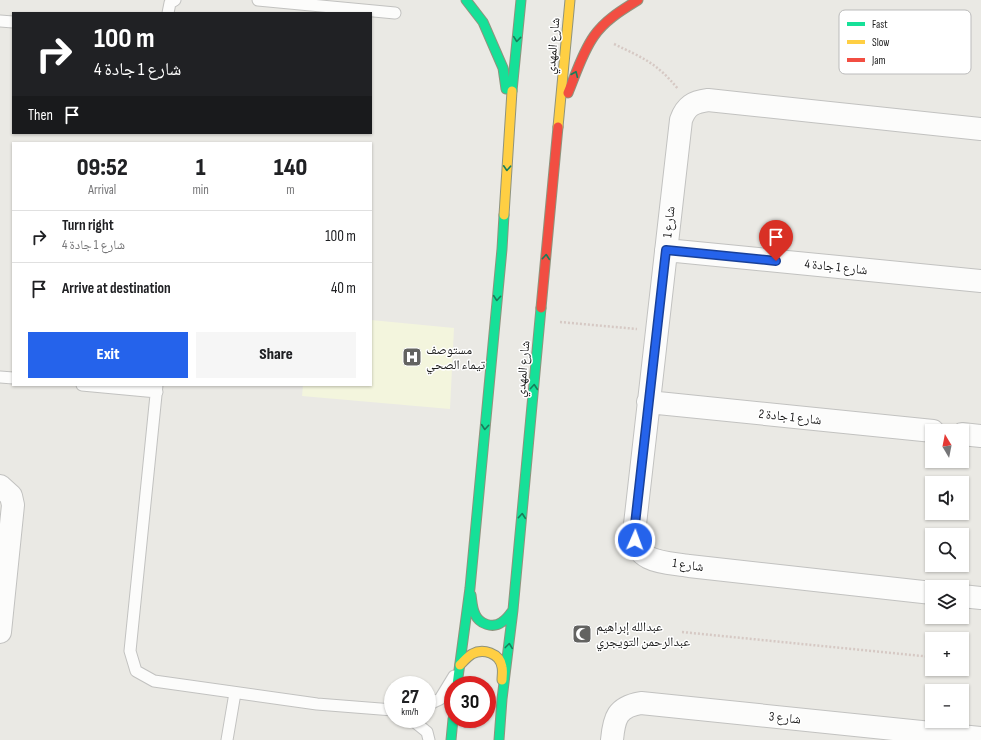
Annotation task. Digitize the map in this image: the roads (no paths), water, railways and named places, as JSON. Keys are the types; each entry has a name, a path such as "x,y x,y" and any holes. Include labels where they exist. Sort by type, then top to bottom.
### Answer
{"main road":[{"path":"466,0 483,22 503,68 510,109"},
{"path":"458,676 470,588 502,249 510,109 521,0"},
{"name":"شارع المهدي","path":"499,740 541,320 570,0"},
{"path":"560,110 581,61 595,36 617,13 638,0"},
{"path":"470,588 473,612 477,620 486,624 495,625 502,623 513,610"},
{"path":"460,665 471,654 481,650 489,652 498,659 502,667 502,699"},
{"path":"451,740 453,728"}],"street":[{"name":"شارع 1","path":"925,591 689,566 650,559 638,548 634,533 681,120 684,111 690,105 699,101 708,100 981,129"},
{"name":"شارع 1 جادة 4","path":"666,250 981,281"},
{"name":"شارع 1 جادة 2","path":"648,402 925,430"},
{"path":"969,435 981,436"},
{"path":"0,486 10,496 13,505 0,632"},
{"path":"969,597 981,598"},
{"name":"شارع 3","path":"612,740 613,724 617,716 623,709 631,705 641,704 981,738"}],"lane":[{"path":"168,12 170,3 175,0"},
{"path":"258,0 395,13"},
{"path":"0,21 12,22"},
{"path":"0,377 12,378"},
{"path":"101,386 157,389 130,651 136,670 154,681 317,704 384,709"},
{"path":"436,700 440,698 451,683 460,665"},
{"path":"227,740 235,693"},
{"path":"422,728 427,732 429,740"}],"place":[{"name":"مستوصف تيماء الصحي","path":"412,357"},
{"name":"عبدالله إبراهيم عبدالرحمن التويجري","path":"582,634"}]}
